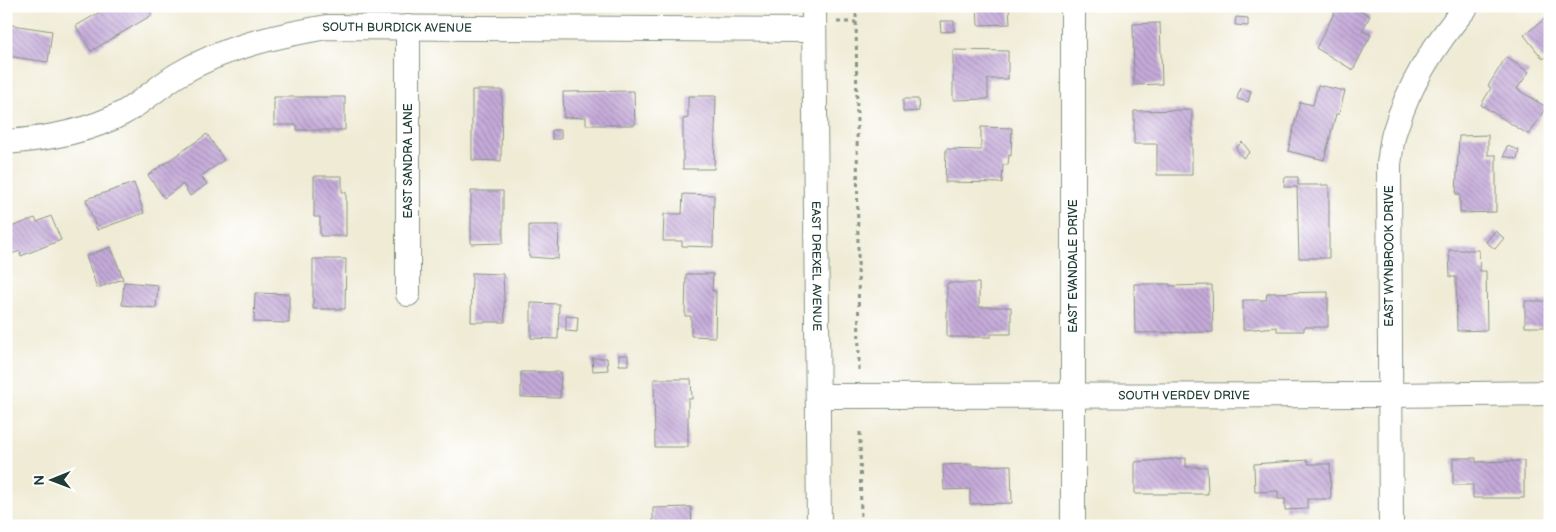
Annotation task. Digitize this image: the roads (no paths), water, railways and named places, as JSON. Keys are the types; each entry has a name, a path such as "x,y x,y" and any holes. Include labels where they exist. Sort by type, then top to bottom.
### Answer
{"street":[{"name":"EAST DREXEL AVENUE","path":"814,6 819,526"},
{"name":"EAST EVANDALE DRIVE","path":"1073,6 1073,526"},
{"name":"EAST WYNBROOK DRIVE","path":"1391,526 1389,164 1394,130 1415,82 1449,27 1467,6"},
{"name":"SOUTH BURDICK AVENUE","path":"6,142 30,140 91,128 124,112 180,73 215,56 268,37 327,27 814,30"},
{"name":"EAST SANDRA LANE","path":"408,27 408,294"},
{"name":"SOUTH VERDEV DRIVE","path":"818,396 1390,395 1550,392"}]}
